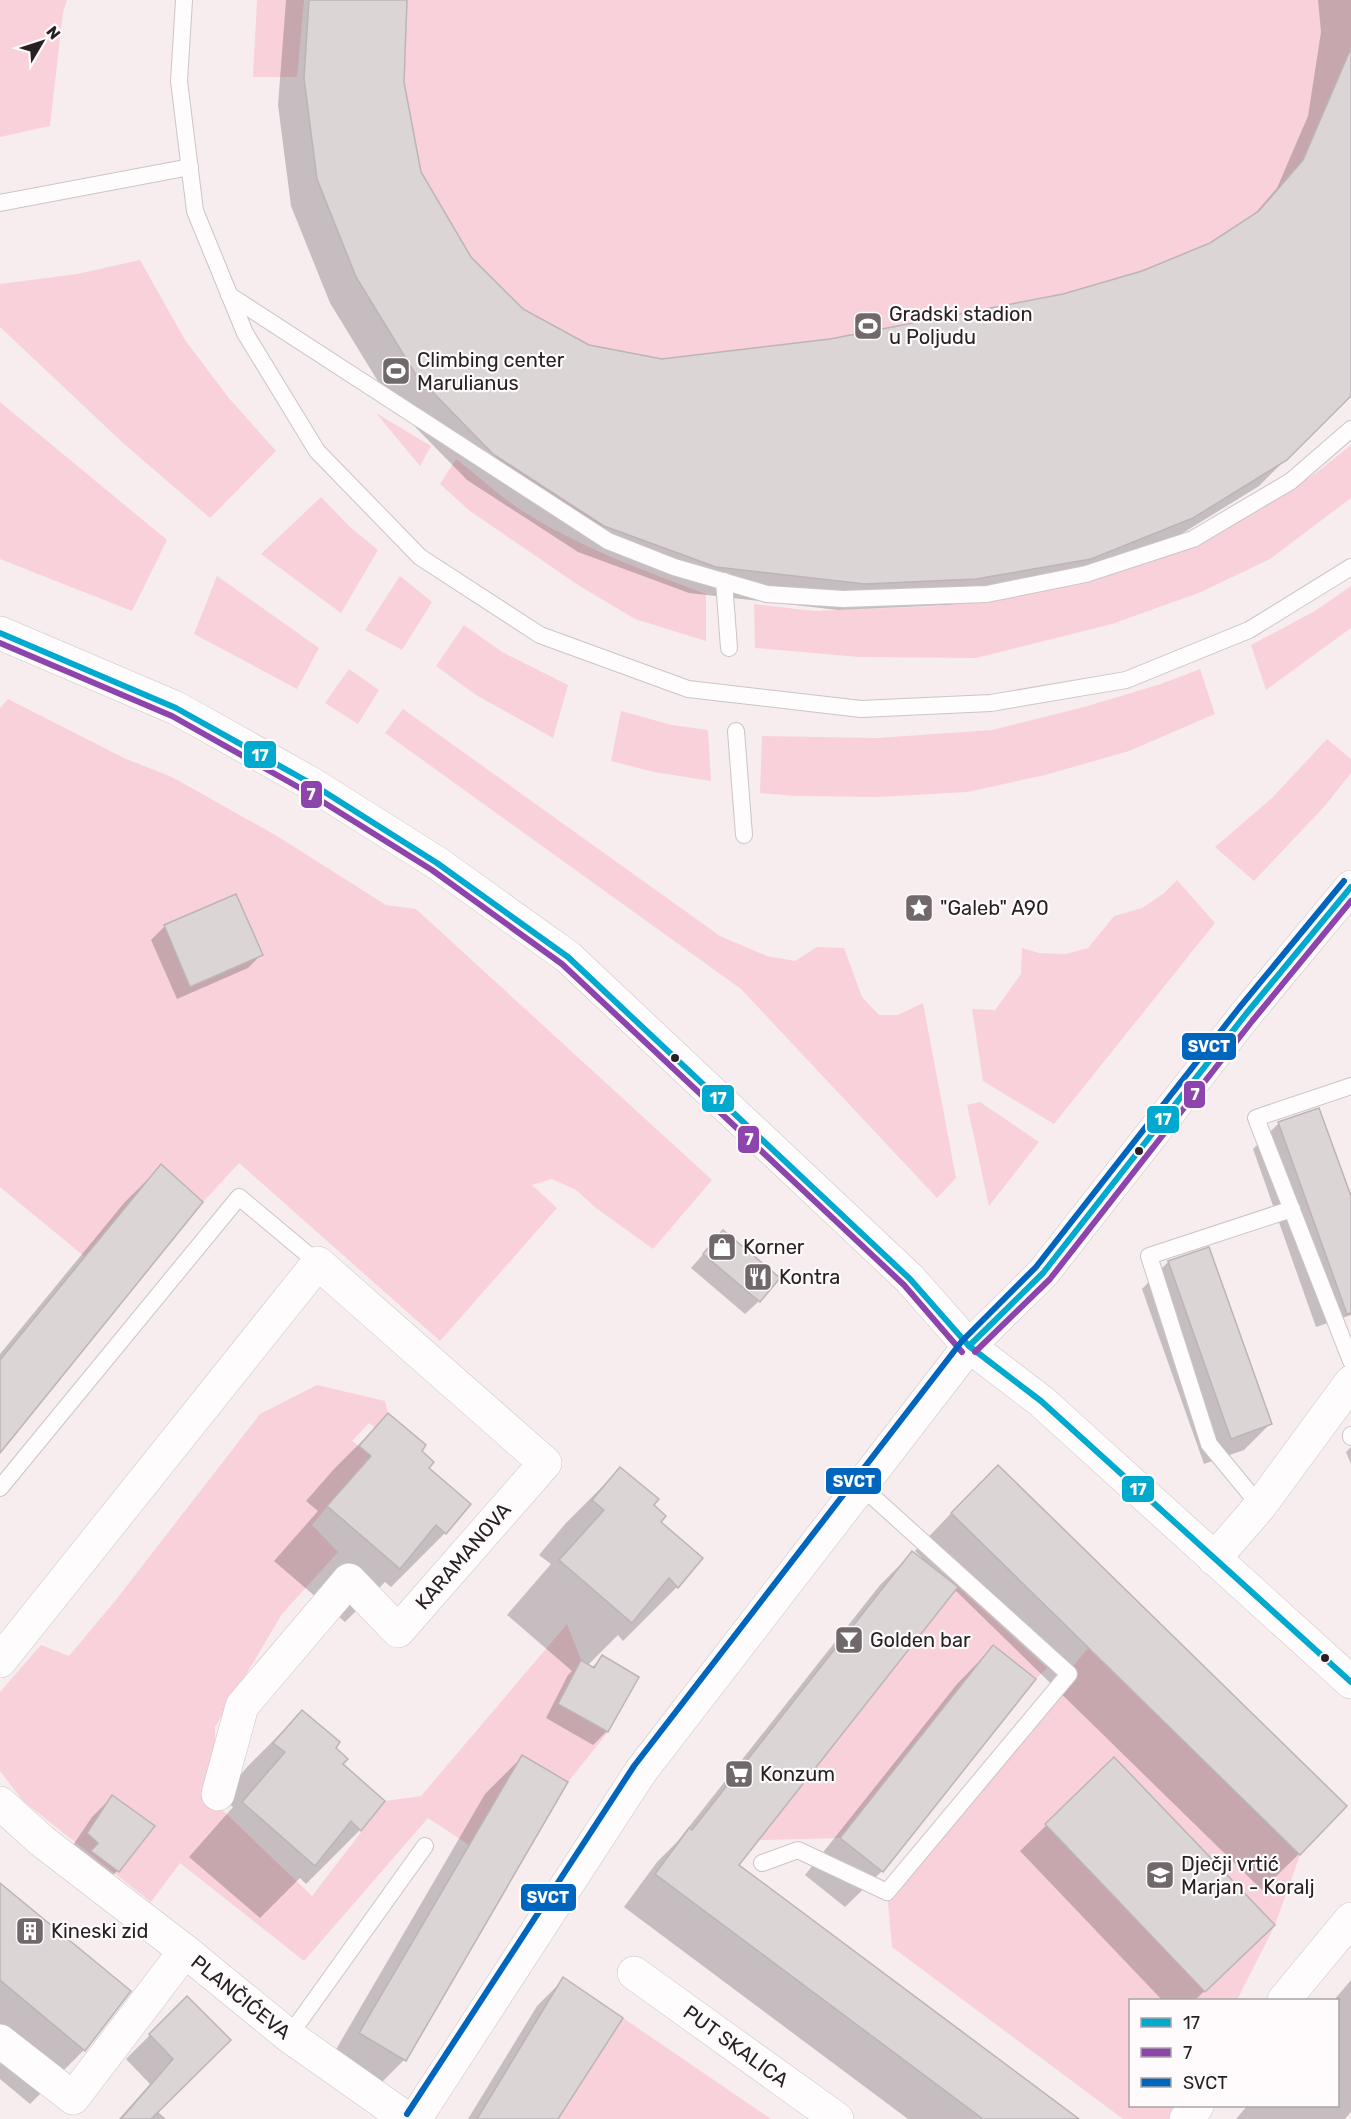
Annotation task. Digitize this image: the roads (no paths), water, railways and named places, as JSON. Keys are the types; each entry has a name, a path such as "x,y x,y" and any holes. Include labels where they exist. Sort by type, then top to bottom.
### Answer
{"street":[{"path":"0,633 177,708 312,784 437,863 568,957 910,1279 969,1346 1041,1401 1351,1682"},
{"path":"415,2119 641,1772 969,1346 1043,1274 1246,1014 1351,887"},
{"path":"0,1661 318,1263"},
{"name":"KARAMANOVA","path":"218,1794 242,1707 349,1580 398,1631 545,1463 318,1263"},
{"path":"1214,1559 1260,1506 1351,1382"},
{"path":"0,1803 42,1841 184,1951"},
{"path":"1286,1999 1351,1919"},
{"name":"PLANČIĆEVA","path":"0,2041 73,2098 184,1951 289,2036 407,2119"},
{"name":"PUT SKALICA","path":"634,1973 837,2119"},
{"path":"1186,2119 1196,2107"}],"lane":[{"path":"184,0 179,81 195,210 244,333 317,451 420,557 540,635 688,689 861,709 991,703 1126,680 1249,630 1351,567"},
{"path":"0,203 190,167"},
{"path":"229,295 608,541 674,567 767,594 843,599 987,594 1086,574 1193,539 1291,481 1351,429"},
{"path":"724,581 729,648"},
{"path":"736,731 744,835"},
{"path":"1351,1086 1256,1118 1351,1361"},
{"name":"KARAMANOVA","path":"0,1488 239,1197 318,1263"},
{"path":"1260,1506 1209,1444 1149,1256 1292,1209"},
{"path":"762,1863 798,1850 887,1892 1069,1674 861,1486"},
{"path":"289,2036 425,1846"}],"place":[{"name":"Gradski stadion u Poljudu","path":"868,326"},
{"name":"Climbing center Marulianus","path":"396,371"},
{"name":"\"Galeb\" A90","path":"919,908"},
{"name":"Korner","path":"722,1247"},
{"name":"Kontra","path":"758,1277"},
{"name":"Golden bar","path":"849,1640"},
{"name":"Konzum","path":"739,1774"},
{"name":"Dječji vrtić Marjan - Koralj","path":"1160,1875"},
{"name":"Kineski zid","path":"30,1931"}]}
